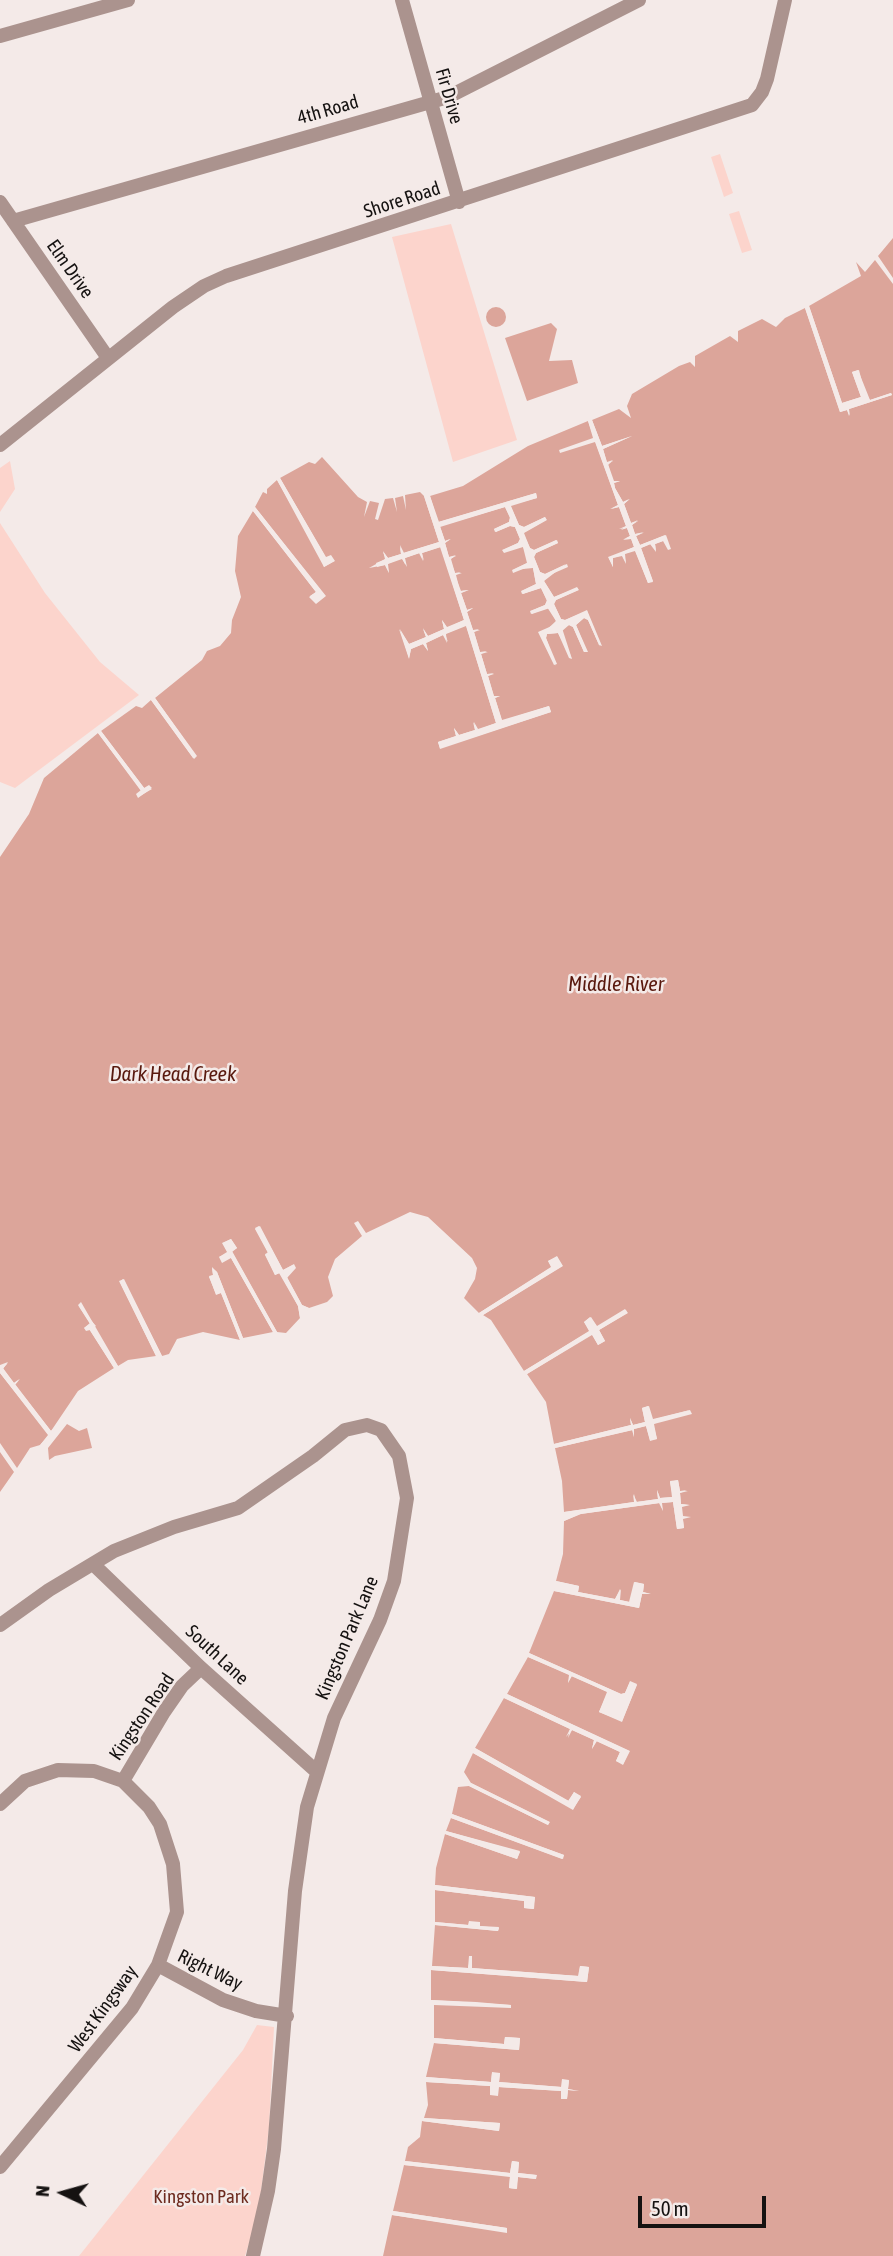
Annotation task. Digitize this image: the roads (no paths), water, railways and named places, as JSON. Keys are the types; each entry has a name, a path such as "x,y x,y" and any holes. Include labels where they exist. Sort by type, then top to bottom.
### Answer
{"street":[{"path":"0,36 128,0"},
{"name":"Fir Drive","path":"402,0 459,202"},
{"name":"4th Road","path":"13,221 448,97 639,0"},
{"name":"Shore Road","path":"0,445 173,307 204,286 226,276 752,105 767,79 785,0"},
{"name":"Elm Drive","path":"1,205 108,358"},
{"name":"Kingston Park Lane","path":"0,1625 49,1590 114,1551 174,1527 238,1508 313,1456 345,1430 367,1425 381,1430 399,1456 407,1498 400,1550 388,1598 334,1717 307,1807 295,1891 287,2016 268,2191 253,2256"},
{"name":"South Lane","path":"93,1564 201,1668 316,1771"},
{"name":"Kingston Road","path":"0,1804 25,1780 58,1770 94,1771 123,1781 164,1712 182,1686 201,1668"},
{"name":"West Kingsway","path":"0,2167 132,2008 158,1965 177,1912 173,1864 160,1824 149,1807 123,1781"},
{"name":"Right Way","path":"158,1965 223,2000 256,2011 287,2016"}],"water":[{"path":"893,238 893,278 878,256"},
{"name":"Middle River","path":"875,260 893,284 893,2256 383,2256 392,2215 507,2232 507,2228 393,2211 404,2165 510,2177 509,2188 516,2189 518,2177 536,2179 536,2175 518,2173 519,2162 512,2161 510,2173 405,2161 408,2147 420,2137 422,2121 499,2131 500,2123 424,2118 428,2105 426,2082 490,2086 490,2095 498,2095 498,2087 562,2091 567,2099 568,2090 579,2091 568,2089 569,2080 562,2087 499,2082 500,2073 492,2073 491,2082 426,2077 434,2043 519,2050 520,2038 505,2037 504,2044 434,2038 434,2005 511,2005 431,2000 431,1970 587,1982 589,1967 580,1966 579,1976 471,1968 471,1956 468,1968 432,1966 435,1925 498,1931 499,1928 479,1926 480,1922 469,1925 435,1922 435,1890 525,1901 524,1908 533,1909 535,1897 435,1885 436,1868 445,1834 517,1859 520,1852 446,1831 451,1818 563,1859 564,1855 452,1814 458,1787 469,1786 548,1825 549,1822 471,1783 464,1772 473,1753 573,1809 581,1797 574,1792 569,1801 475,1748 504,1698 570,1729 568,1738 572,1730 594,1740 592,1749 596,1741 620,1752 616,1761 623,1764 629,1751 507,1694 528,1657 570,1675 568,1683 571,1676 608,1692 599,1712 622,1721 637,1685 630,1682 625,1693 621,1694 529,1653 554,1591 639,1608 642,1594 650,1594 643,1592 644,1584 635,1582 630,1602 620,1600 620,1589 615,1599 578,1592 579,1586 556,1581 563,1554 564,1521 580,1514 660,1503 663,1511 661,1503 673,1502 677,1529 684,1528 681,1506 689,1505 681,1504 680,1493 688,1491 680,1491 678,1480 670,1482 673,1497 660,1498 657,1490 658,1499 636,1502 634,1494 634,1502 564,1512 562,1481 555,1448 633,1430 634,1437 634,1429 646,1426 650,1440 657,1439 653,1424 690,1410 652,1420 648,1406 642,1408 645,1422 633,1425 630,1418 631,1425 554,1444 546,1402 527,1374 592,1334 598,1345 605,1341 599,1330 627,1313 626,1310 597,1327 590,1317 584,1322 590,1331 524,1371 491,1320 483,1315 562,1266 557,1257 548,1261 552,1267 479,1313 464,1298 475,1279 477,1268 472,1258 428,1217 410,1212 366,1233 358,1221 354,1223 362,1236 335,1259 328,1277 333,1296 327,1302 309,1308 302,1305 287,1277 293,1265 283,1270 260,1226 255,1229 268,1253 265,1254 275,1275 279,1273 298,1306 300,1318 286,1333 277,1332 232,1251 237,1248 231,1239 223,1243 228,1253 219,1257 231,1258 273,1332 243,1338 217,1272 212,1268 213,1275 209,1277 216,1294 221,1293 240,1340 203,1332 177,1339 169,1354 162,1356 123,1279 120,1282 156,1356 128,1360 118,1366 93,1328 96,1326 78,1305 90,1324 84,1328 89,1329 114,1368 78,1391 51,1431 15,1384 19,1379 14,1383 3,1368 8,1363 2,1367 0,1365 0,857 29,814 44,778 98,733 141,791 138,797 152,789 145,789 101,731 136,706 142,708 151,700 193,758 196,756 155,698 202,660 207,651 220,646 231,633 232,620 241,597 235,571 238,536 253,511 316,592 310,596 316,603 325,596 255,507 263,492 267,494 267,489 277,480 324,567 334,561 326,558 280,478 309,462 315,464 322,457 358,497 367,502 364,517 370,501 379,503 375,519 378,520 385,499 393,498 397,512 395,498 403,496 406,510 405,495 420,492 424,496 439,542 403,553 400,547 401,554 388,558 383,552 386,559 376,563 377,567 385,565 389,573 387,564 402,558 405,564 405,558 420,553 424,561 422,553 440,547 464,620 447,628 442,620 444,629 428,636 423,629 426,637 409,644 400,629 409,658 411,649 423,644 428,651 426,643 443,635 448,642 445,634 466,625 496,723 478,730 473,722 475,730 459,735 454,728 456,736 438,742 440,748 551,712 549,706 502,721 495,698 500,696 494,697 488,676 494,673 487,674 481,654 487,651 480,652 474,632 479,629 473,630 467,612 473,608 467,610 461,593 468,590 461,591 455,575 461,572 455,573 450,559 456,556 449,557 445,543 450,539 445,541 440,527 505,507 509,522 494,529 496,532 510,526 515,527 520,539 518,543 503,550 504,552 523,547 527,563 513,570 533,568 536,584 522,591 523,594 541,588 547,601 545,605 531,611 532,614 550,608 556,621 541,635 556,666 547,634 558,633 572,659 562,628 569,625 573,627 584,652 587,652 576,625 584,618 588,620 600,647 587,611 565,620 561,619 554,604 556,600 578,590 577,588 554,597 544,581 566,564 545,574 540,572 534,557 536,553 558,543 556,540 534,550 530,548 523,533 546,520 545,517 524,527 519,525 510,505 537,498 536,493 438,522 430,496 463,486 528,446 588,421 618,505 611,509 619,507 626,526 621,530 627,528 630,536 624,539 631,538 634,547 609,558 613,567 613,558 622,555 626,563 624,554 635,550 648,583 653,581 641,548 651,544 656,551 655,544 663,541 665,535 640,545 636,536 643,533 635,534 632,525 638,521 631,523 624,504 629,499 623,502 615,488 614,483 620,481 614,481 608,464 613,461 607,463 603,449 632,436 602,446 592,420 619,409 631,418 627,406 632,394 679,366 690,362 695,367 695,356 730,336 738,342 738,331 762,319 776,327 785,318 805,308 840,412 847,410 850,416 849,409 892,395 891,393 870,400 858,370 852,372 861,397 842,403 809,306 861,276 856,262 865,272"},
{"path":"496,307 503,310 506,317 503,324 496,327 489,324 486,317 489,310"},
{"path":"551,323 557,329 549,361 572,360 578,383 527,401 505,338"},
{"path":"0,1373 49,1435 40,1445 30,1448 17,1468 0,1443"},
{"path":"67,1424 79,1431 87,1428 92,1448 55,1456 49,1460 48,1448"},
{"path":"0,1452 14,1472 0,1492"}],"water label":[{"name":"Dark Head Creek","path":"173,1074"}],"park label":[{"name":"Kingston Park","path":"201,2197"}]}
